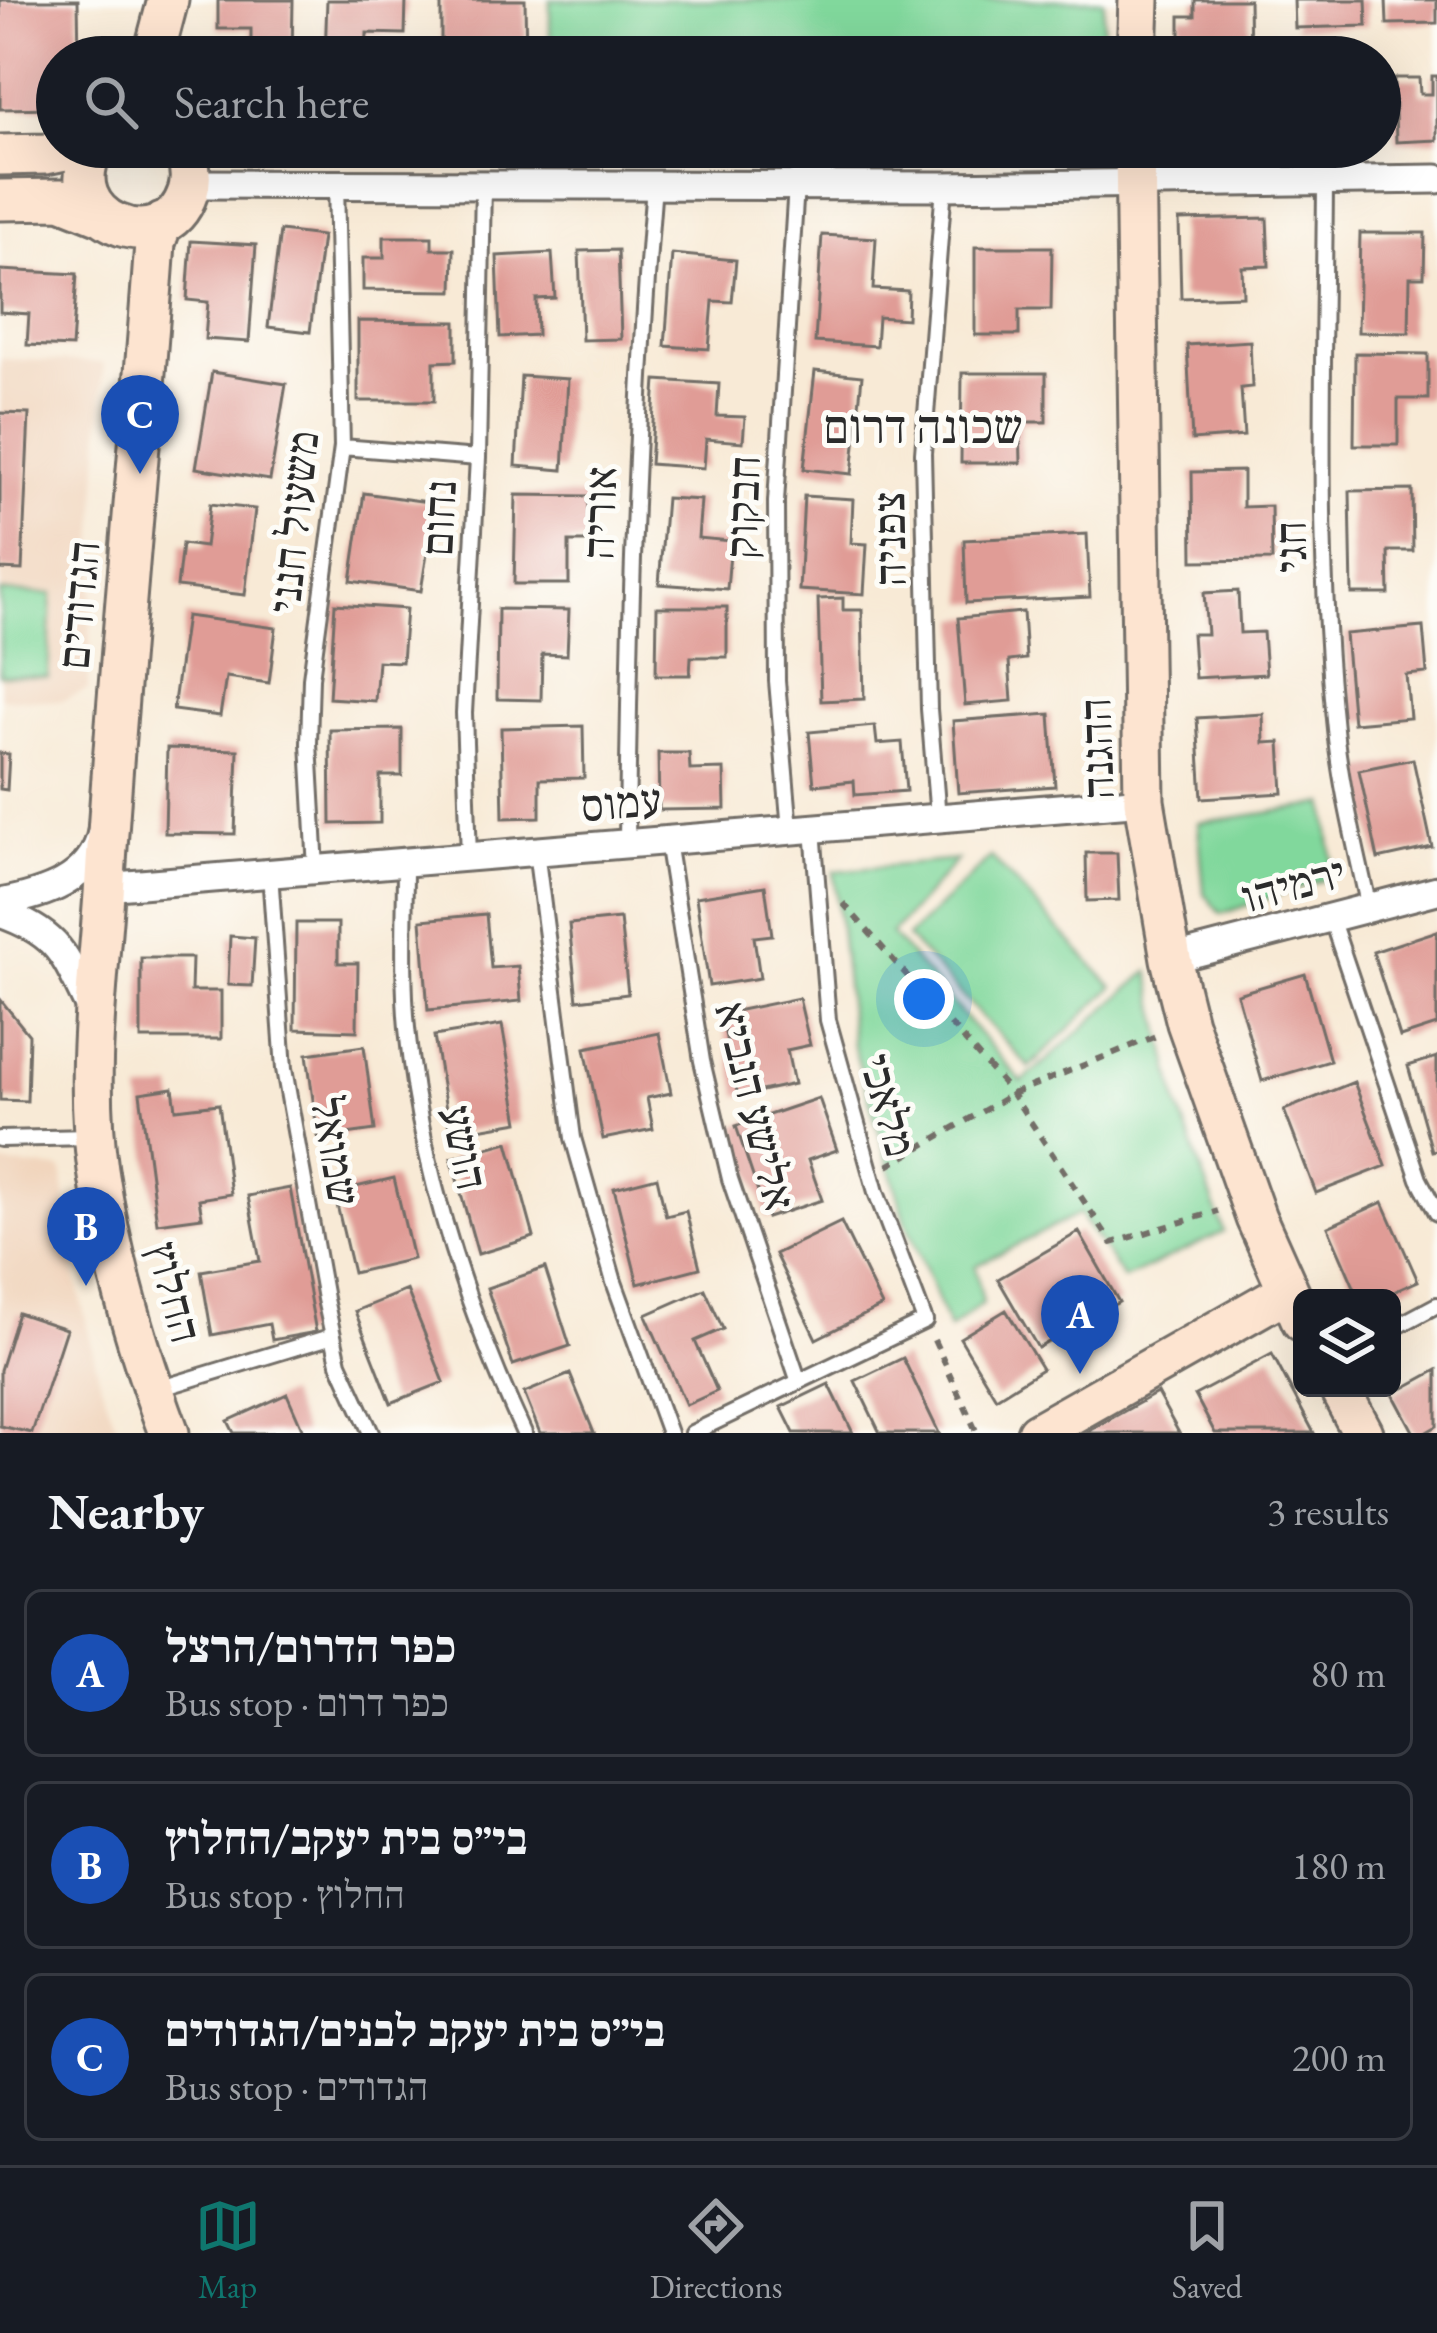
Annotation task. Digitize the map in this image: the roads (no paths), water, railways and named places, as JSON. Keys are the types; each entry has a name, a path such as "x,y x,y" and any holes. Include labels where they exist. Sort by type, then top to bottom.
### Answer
{"street":[{"path":"160,36 172,0"},
{"path":"172,0 172,36"},
{"path":"1138,36 1139,0"},
{"path":"0,154 36,154"},
{"name":"הגדודים","path":"86,168 86,188 126,248 137,276 149,331"},
{"path":"0,200 61,199 134,229 162,224 185,200 186,168"},
{"path":"212,168 336,182 944,186 1108,168"},
{"name":"ההגנה","path":"1135,168 1144,801 1187,1023 1250,1201 1293,1305"},
{"path":"1169,168 1325,182 1437,178"},
{"name":"הגדודים","path":"104,886 155,243 162,224"},
{"path":"0,903 44,895 77,874 100,843 110,793"},
{"name":"עמוס","path":"104,886 1144,801"},
{"name":"החלוץ","path":"104,886 93,1014 94,1136 116,1270 169,1433"},
{"name":"ירמיהו","path":"1171,959 1437,890"},
{"path":"0,913 26,922 58,945 93,1014"},
{"path":"1037,1433 1293,1307"},
{"path":"1344,1397 1363,1433"}],"lane":[{"name":"משעול חנני","path":"316,869 309,743 311,678 342,447 336,182"},
{"name":"חגי","path":"1325,182 1327,633 1335,730 1369,908"},
{"name":"נחום","path":"469,857 464,713 478,458 483,184"},
{"name":"אוריה","path":"627,844 628,675 641,345 654,184"},
{"name":"חבקוק","path":"796,185 776,502 777,681 802,829"},
{"name":"צפניה","path":"938,818 929,710 923,453 944,186"},
{"path":"342,447 478,458"},
{"name":"מלאכי","path":"799,1382 925,1321 872,1176 828,1020 817,874 802,829"},
{"name":"אלישע הנביא","path":"668,841 702,1061 726,1160 799,1382"},
{"path":"536,851 573,1138 614,1282 669,1433"},
{"name":"הושע","path":"405,862 407,1025 424,1152 450,1244 524,1433"},
{"name":"שמואל","path":"270,873 284,1069 339,1363 370,1433"},
{"path":"1331,918 1419,1179 1437,1213"},
{"path":"0,1139 94,1136"},
{"path":"1401,1324 1437,1305"},
{"path":"153,1390 333,1336"},
{"path":"692,1433 799,1382"}],"place":[{"name":"בי״ס בית יעקב לבנים/הגדודים","path":"140,474"},
{"name":"בי״ס בית יעקב/החלוץ","path":"86,1286"},
{"name":"כפר הדרום/הרצל","path":"1080,1374"}],"district":[{"name":"שכונה דרום","path":"923,426"}]}
